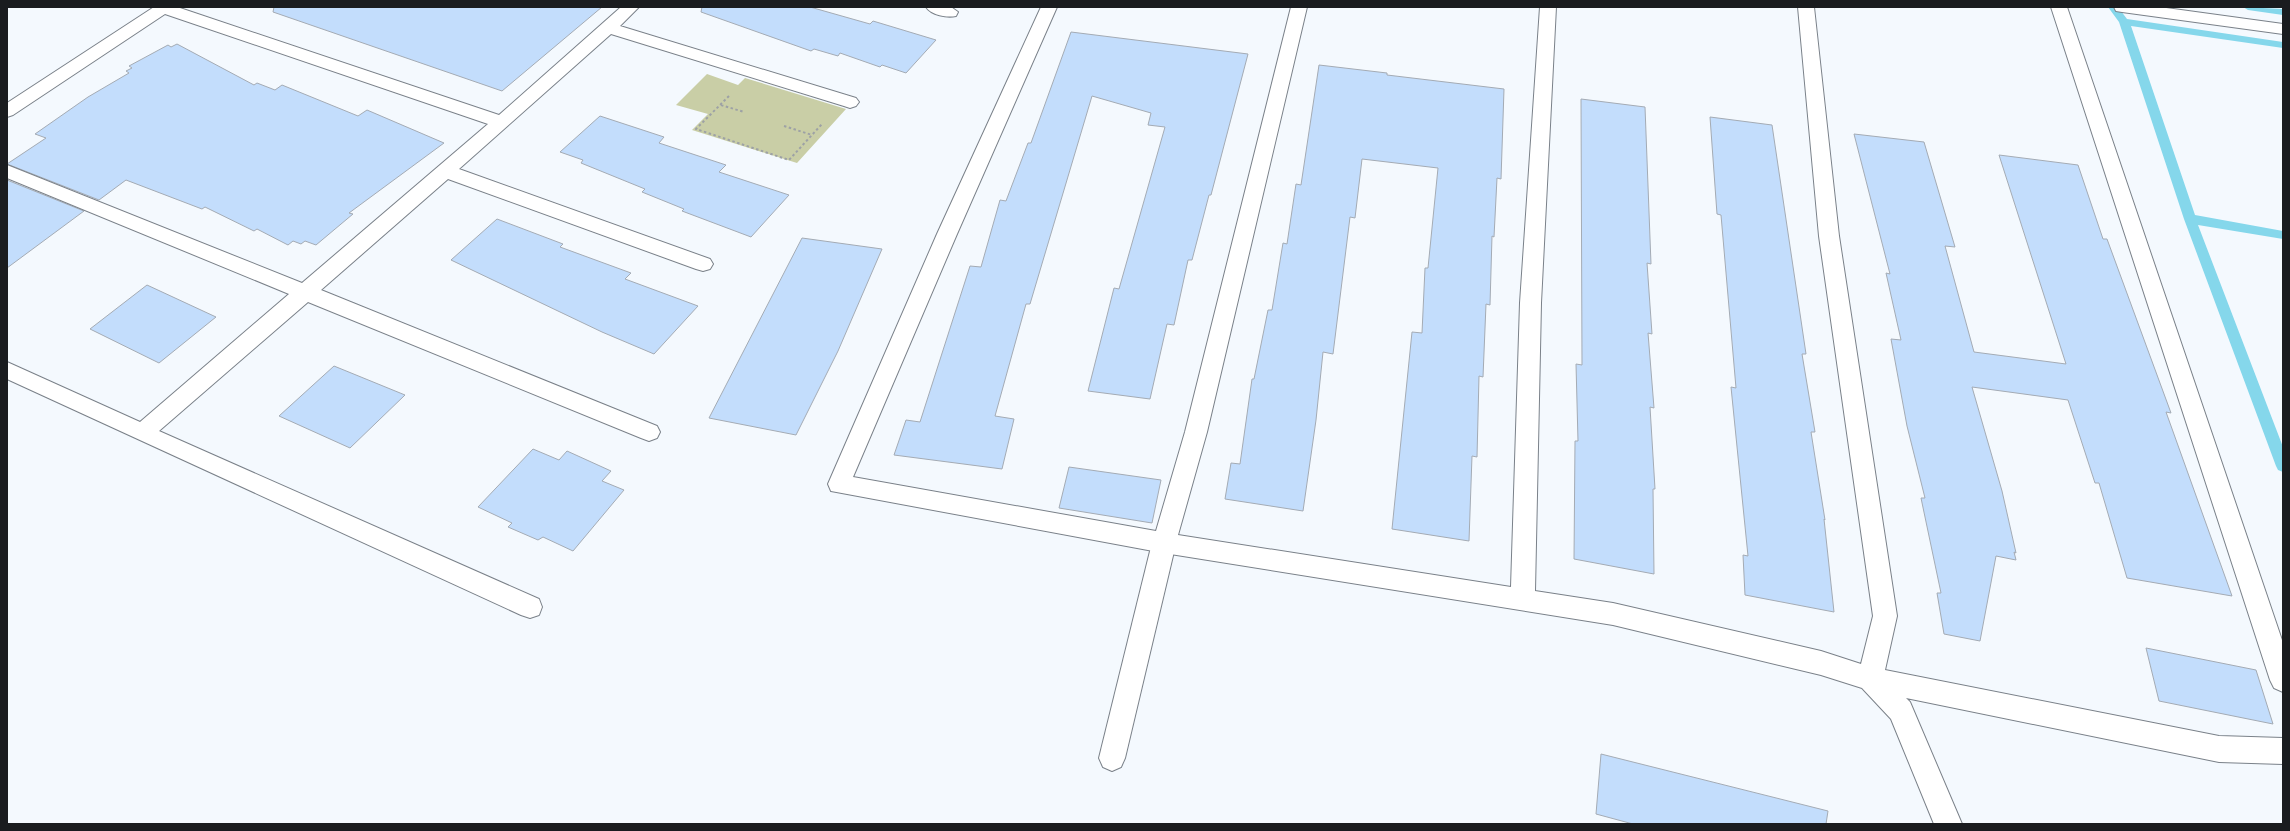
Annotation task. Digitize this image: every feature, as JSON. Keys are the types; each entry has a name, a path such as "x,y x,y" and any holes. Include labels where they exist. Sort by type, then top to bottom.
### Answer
{"street":[{"path":"142,433 446,171 631,7"},
{"path":"934,7 950,12"},
{"path":"1049,7 947,234 838,484 1164,543 1613,614 1821,663 1870,679 2219,749 2283,751"},
{"path":"1112,758 1164,543 1196,432 1299,7"},
{"path":"1523,600 1524,454 1548,7"},
{"path":"1806,7 1829,236 1885,616 1870,679"},
{"path":"2059,7 2283,680"},
{"path":"2122,7 2283,29"},
{"path":"7,111 164,8 502,122"},
{"path":"608,28 847,101"},
{"path":"7,171 649,432"},
{"path":"446,171 703,264"},
{"path":"7,370 142,433 530,607"},
{"path":"1870,679 1901,711 1948,824"}],"path":[{"path":"753,72 696,129 789,160 847,101"},
{"path":"721,105 744,112"},
{"path":"784,126 812,136"}],"green space":[{"path":"707,74 738,85 745,78 846,109 797,163 692,130 708,114 676,105"}],"building":[{"path":"274,7 602,7 502,91 273,12"},
{"path":"702,7 810,7 870,24 873,21 936,40 906,73 882,65 880,67 840,53 838,56 814,49 811,51 701,12"},
{"path":"1071,32 1248,54 1211,195 1209,195 1192,260 1188,260 1174,325 1167,324 1150,399 1088,391 1114,288 1119,289 1165,127 1148,125 1151,113 1092,96 1030,304 1026,304 995,416 1014,419 1002,469 894,455 906,420 920,422 970,266 981,267 1000,200 1006,201 1028,143 1031,143"},
{"path":"177,44 254,85 257,83 275,90 282,85 358,116 367,110 444,143 349,213 353,214 316,245 305,241 301,244 293,241 288,245 257,229 254,231 205,207 202,209 126,180 99,200 7,164 46,138 35,134 88,97 129,73 126,71 132,68 129,66 168,45 171,47"},
{"path":"1319,65 1504,89 1501,179 1497,178 1494,237 1492,236 1490,305 1486,304 1483,377 1479,376 1477,457 1472,456 1469,541 1392,529 1412,332 1422,333 1425,268 1428,268 1438,168 1362,159 1355,218 1350,217 1333,354 1323,352 1316,420 1303,511 1225,499 1231,463 1240,464 1252,379 1254,379 1268,310 1272,310 1283,243 1287,244 1296,184 1301,185"},
{"path":"1581,99 1645,107 1651,264 1647,263 1652,334 1648,333 1654,408 1650,407 1655,489 1653,489 1654,574 1574,559 1575,441 1578,441 1576,364 1582,365"},
{"path":"600,116 664,137 659,143 726,165 719,172 789,195 751,237 682,211 684,209 642,192 645,189 581,163 583,160 560,152"},
{"path":"1710,117 1772,125 1806,354 1802,354 1815,432 1811,432 1825,520 1824,519 1834,612 1745,595 1743,555 1748,556 1731,387 1736,388 1721,215 1717,214"},
{"path":"1854,134 1924,142 1955,247 1945,246 1974,352 2066,364 1999,155 2078,165 2103,239 2107,239 2171,413 2166,412 2232,596 2127,578 2099,483 2095,483 2068,400 1972,387 2002,491 2016,553 2014,552 2016,560 1996,556 1980,641 1944,634 1937,593 1941,593 1921,498 1925,498 1907,426 1891,339 1901,340 1886,273 1890,274"},
{"path":"7,180 84,211 7,268"},
{"path":"497,219 563,244 560,247 631,273 625,279 698,306 654,354 602,332 451,260"},
{"path":"802,238 882,249 838,351 796,435 709,418"},
{"path":"147,285 216,317 159,363 90,329"},
{"path":"334,366 405,395 350,448 279,416"},
{"path":"533,449 559,460 567,451 611,471 602,481 624,490 573,551 543,537 538,540 508,527 512,523 478,507"},
{"path":"1069,467 1161,480 1152,523 1059,508"},
{"path":"2146,648 2256,670 2273,724 2159,701"},
{"path":"1601,754 1828,811 1826,824 1633,824 1596,814"}],"waterway":[{"path":"2113,7 2124,22"},
{"path":"2248,7 2283,12"},
{"path":"2124,22 2283,45"},
{"path":"2124,22 2190,219"},
{"path":"2190,219 2283,235"},
{"path":"2190,219 2283,466"}]}
